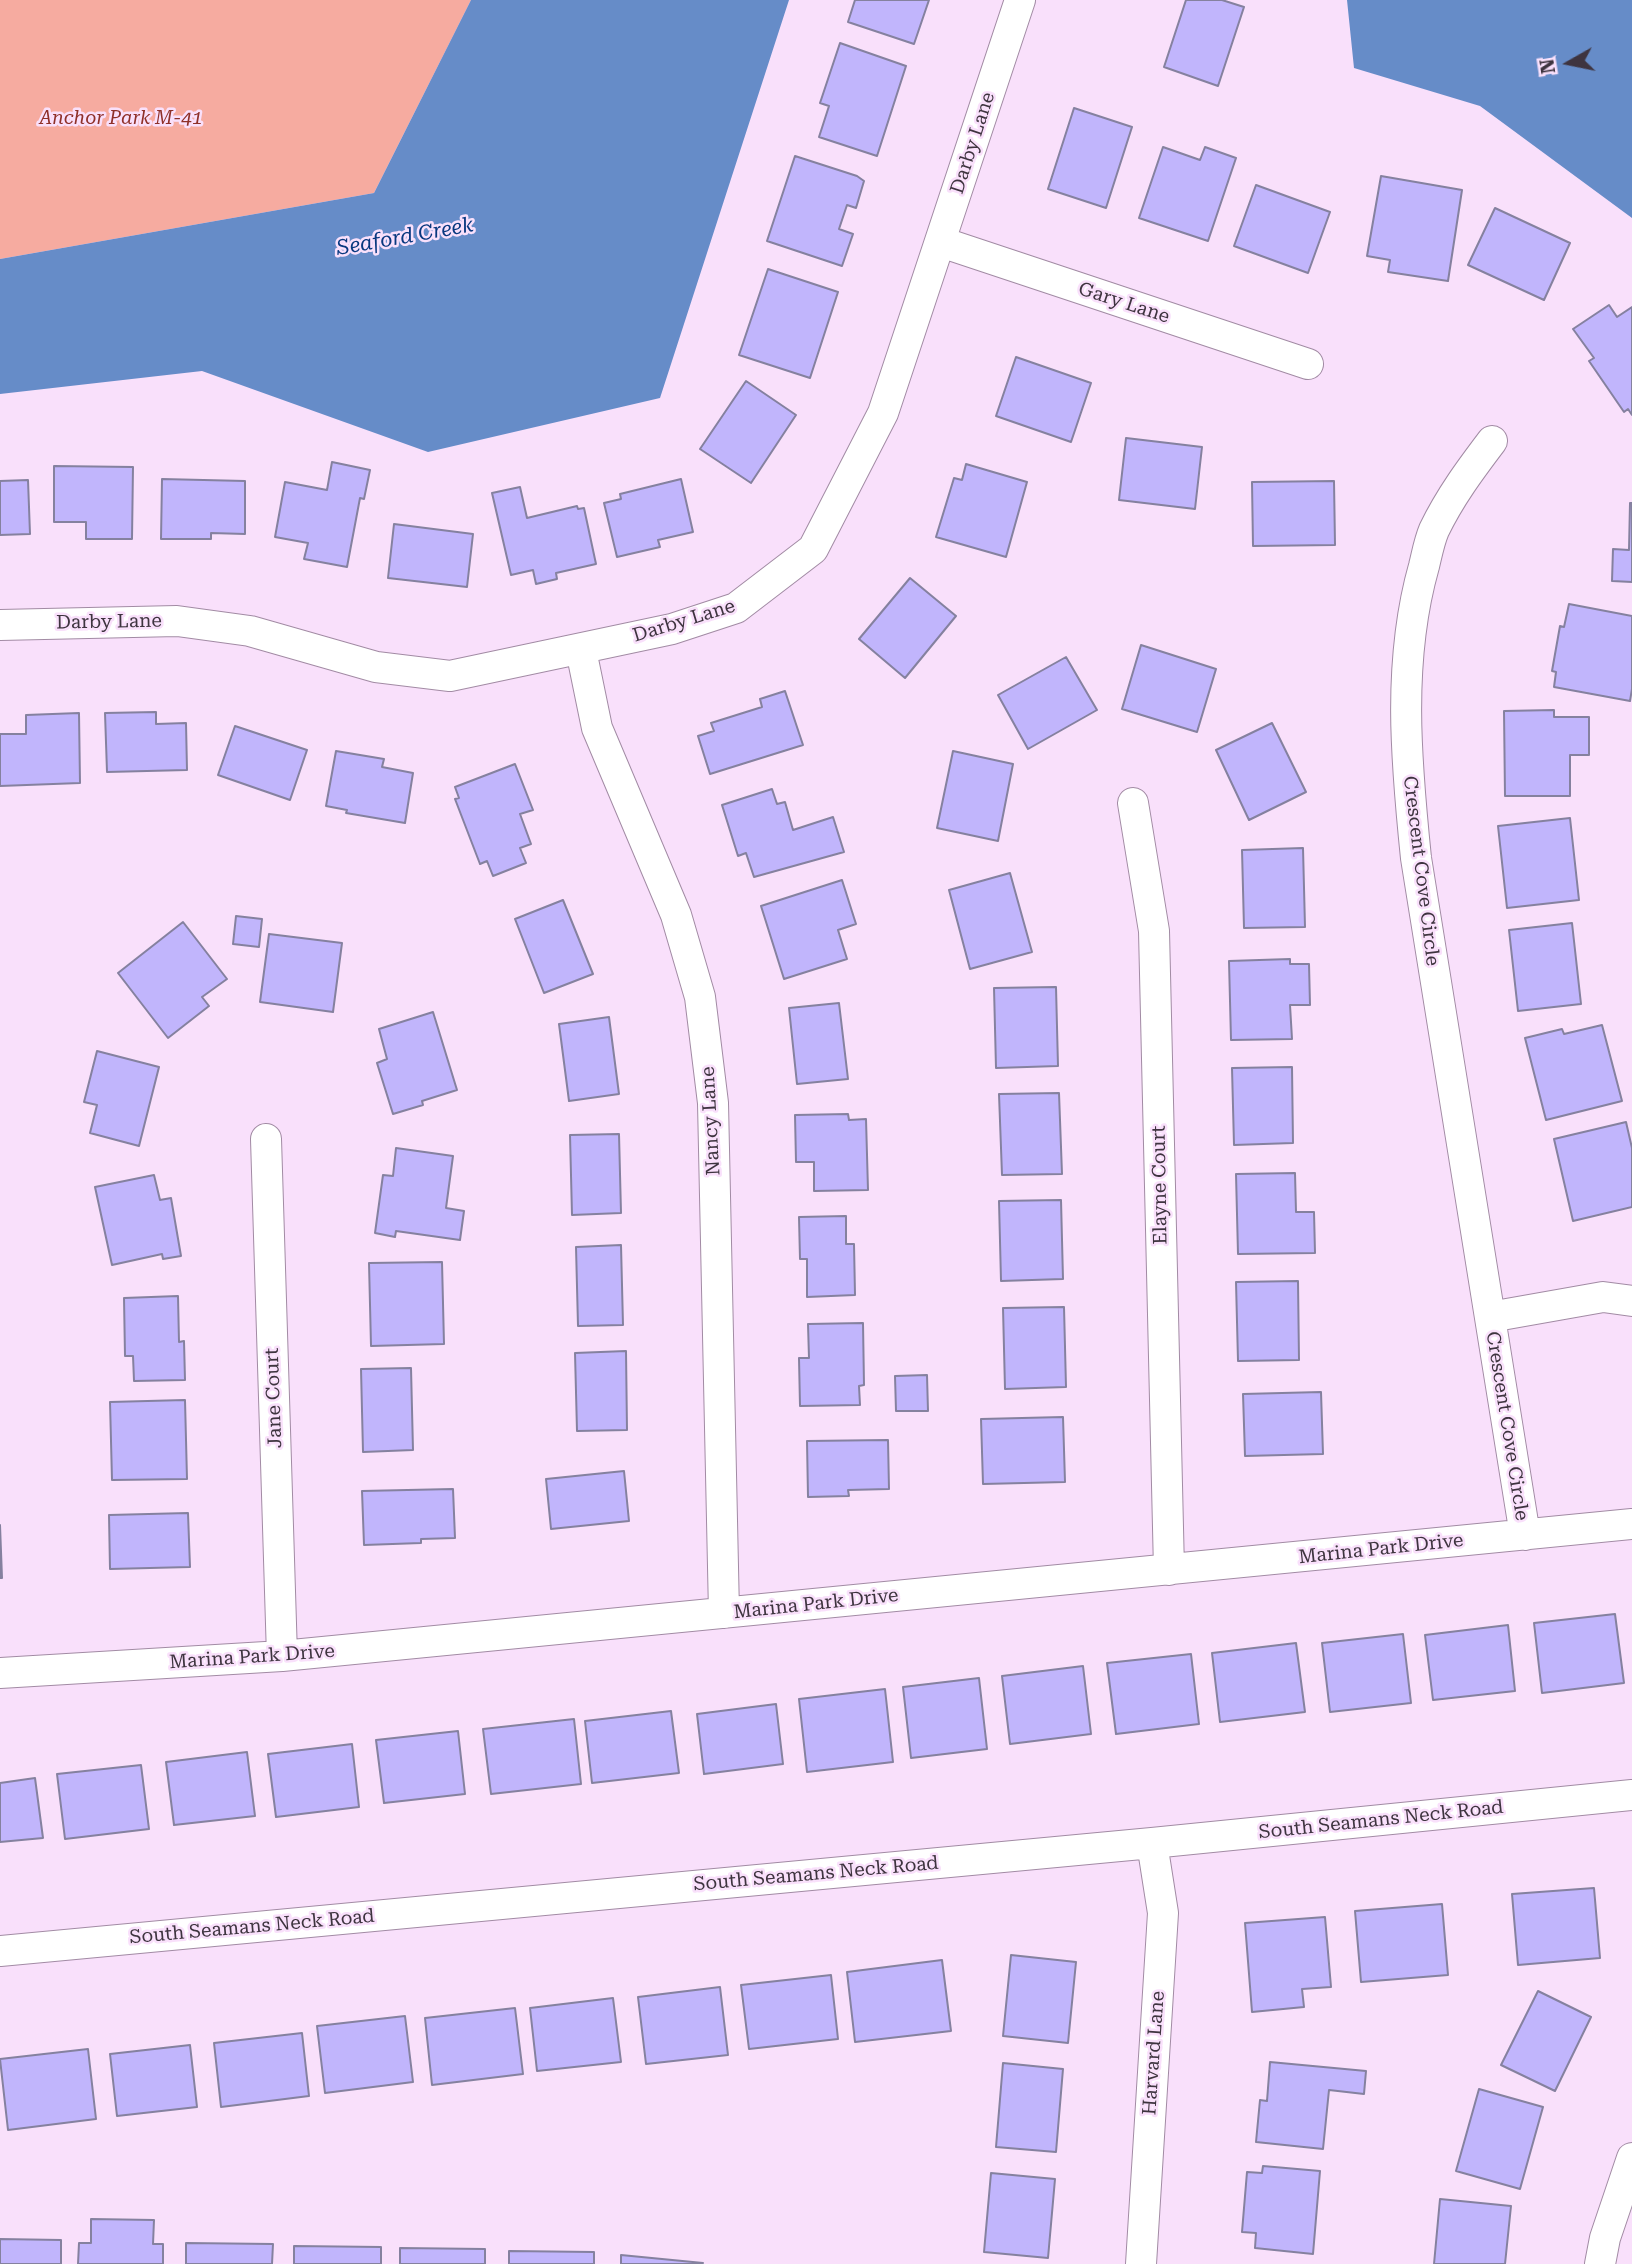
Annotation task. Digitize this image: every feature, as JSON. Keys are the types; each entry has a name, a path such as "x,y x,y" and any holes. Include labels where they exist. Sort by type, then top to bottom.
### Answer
{"street":[{"name":"Darby Lane","path":"0,625 177,621 250,631 376,667 450,676 672,629 736,608 813,549 883,413 1020,0"},
{"name":"Gary Lane","path":"941,242 1308,364"},
{"name":"Crescent Cove Circle","path":"1492,441 1454,491 1433,533 1415,596 1406,684 1407,776 1416,858 1525,1535"},
{"name":"Nancy Lane","path":"581,650 597,727 676,915 700,997 713,1102 724,1614"},
{"name":"Elayne Court","path":"1133,803 1154,930 1169,1570"},
{"name":"Jane Court","path":"266,1139 282,1657"},
{"name":"Crescent Cove Circle","path":"1490,1317 1603,1297 1632,1301"},
{"name":"Marina Park Drive","path":"0,1673 282,1657 1632,1524"},
{"name":"South Seamans Neck Road","path":"0,1951 1152,1843 1632,1795"},
{"name":"Harvard Lane","path":"1141,2264 1163,1913 1152,1843"},
{"path":"1600,2264 1605,2238 1632,2158"}],"green space":[{"name":"Anchor Park M-41","path":"0,0 471,0 374,193 0,259"}],"water":[{"name":"Seaford Creek","path":"471,0 789,0 660,398 428,452 202,371 0,394 0,259 374,193"},
{"path":"1347,0 1632,0 1632,218 1480,106 1354,68"}],"building":[{"path":"855,0 929,0 914,44 848,22"},
{"path":"1186,0 1222,0 1244,7 1218,86 1164,67"},
{"path":"840,43 906,66 877,156 819,137 829,106 820,103"},
{"path":"1074,108 1132,127 1106,208 1048,189"},
{"path":"1163,147 1200,160 1205,147 1236,158 1208,241 1139,218"},
{"path":"795,156 857,176 864,181 856,208 847,205 839,229 853,234 842,266 767,241"},
{"path":"1381,176 1462,190 1448,281 1388,272 1390,260 1367,256"},
{"path":"1256,185 1330,212 1308,273 1234,246"},
{"path":"1495,208 1570,243 1544,300 1468,265"},
{"path":"768,269 838,292 810,378 739,355"},
{"path":"1609,305 1617,317 1632,307 1632,415 1628,409 1624,412 1589,361 1594,358 1573,329"},
{"path":"1016,357 1091,383 1071,442 996,416"},
{"path":"746,381 796,415 751,483 700,449"},
{"path":"1126,438 1202,447 1195,509 1119,500"},
{"path":"332,462 370,470 364,499 360,498 347,567 304,559 308,543 275,537 285,482 327,490"},
{"path":"966,464 1027,482 1006,557 936,537 954,478 962,480"},
{"path":"54,466 133,467 132,539 86,539 86,522 54,522"},
{"path":"162,479 245,481 245,534 211,533 211,539 161,539"},
{"path":"681,479 693,532 658,540 660,547 617,557 604,503 621,499 620,494"},
{"path":"28,480 30,534 0,535 0,481"},
{"path":"1334,481 1335,545 1253,546 1252,482"},
{"path":"520,487 527,518 577,506 578,509 584,508 596,564 556,573 557,579 536,584 533,570 511,575 492,493"},
{"path":"1630,503 1632,582 1612,581 1613,549 1629,550"},
{"path":"394,524 473,534 467,587 388,578"},
{"path":"910,578 956,616 905,678 859,639"},
{"path":"1569,604 1632,616 1630,701 1554,687 1556,672 1552,671 1560,626 1564,627"},
{"path":"1141,645 1216,669 1197,732 1122,709"},
{"path":"1066,657 1097,710 1028,749 998,695"},
{"path":"785,691 803,745 710,774 698,736 714,731 711,723 762,707 760,699"},
{"path":"1554,710 1554,717 1589,717 1589,755 1570,755 1570,796 1505,796 1504,711"},
{"path":"156,712 156,724 186,723 187,770 107,772 105,713"},
{"path":"79,713 80,783 0,786 0,734 26,734 26,715"},
{"path":"1272,723 1306,792 1249,820 1216,750"},
{"path":"235,726 307,750 290,800 218,775"},
{"path":"336,751 384,759 382,767 413,773 405,823 346,813 347,810 326,806"},
{"path":"953,751 1013,764 998,841 937,828"},
{"path":"515,764 533,810 520,814 531,844 520,848 526,863 493,876 487,861 480,864 455,799 459,798 455,787"},
{"path":"772,789 777,804 785,802 793,830 833,817 844,852 754,877 746,853 738,856 722,805"},
{"path":"1570,818 1579,900 1507,908 1498,826"},
{"path":"1303,848 1305,927 1244,928 1242,850"},
{"path":"1010,873 1032,952 970,969 949,890"},
{"path":"842,880 856,924 838,930 847,959 784,979 761,906"},
{"path":"563,900 593,974 544,993 515,919"},
{"path":"236,916 262,919 259,947 233,944"},
{"path":"183,922 227,979 202,997 209,1006 168,1038 118,973"},
{"path":"1572,923 1581,1004 1518,1011 1509,930"},
{"path":"269,934 342,943 333,1012 260,1002"},
{"path":"1290,959 1290,964 1309,964 1310,1005 1290,1005 1292,1039 1231,1040 1229,961"},
{"path":"1056,987 1058,1066 996,1068 994,988"},
{"path":"839,1003 848,1079 797,1084 789,1008"},
{"path":"433,1012 457,1090 422,1101 423,1105 393,1114 377,1063 387,1059 379,1029"},
{"path":"609,1017 619,1094 569,1101 559,1024"},
{"path":"1602,1025 1622,1101 1546,1120 1525,1038 1562,1029 1564,1034"},
{"path":"97,1051 159,1067 139,1146 90,1133 97,1105 84,1102"},
{"path":"1292,1067 1293,1143 1234,1145 1232,1068"},
{"path":"1059,1093 1062,1174 1002,1175 999,1094"},
{"path":"848,1114 849,1120 866,1119 868,1190 814,1191 814,1162 796,1162 795,1115"},
{"path":"1626,1122 1632,1148 1632,1207 1573,1221 1554,1139"},
{"path":"619,1134 621,1213 572,1215 570,1135"},
{"path":"396,1148 453,1156 446,1208 464,1211 460,1240 396,1231 395,1237 375,1233 383,1175 393,1176"},
{"path":"1295,1173 1296,1212 1314,1212 1315,1253 1238,1254 1236,1174"},
{"path":"154,1175 160,1200 171,1198 181,1256 163,1259 162,1254 112,1265 95,1187"},
{"path":"1061,1200 1063,1279 1001,1281 999,1201"},
{"path":"846,1216 846,1244 854,1244 855,1295 807,1297 807,1259 800,1259 799,1217"},
{"path":"621,1245 623,1325 578,1326 576,1247"},
{"path":"442,1262 444,1344 371,1346 369,1263"},
{"path":"1298,1281 1299,1360 1238,1361 1236,1282"},
{"path":"178,1296 179,1342 184,1341 185,1380 134,1381 133,1356 125,1356 124,1298"},
{"path":"1064,1307 1066,1387 1005,1389 1003,1308"},
{"path":"863,1323 864,1385 859,1386 860,1405 800,1406 799,1358 809,1358 808,1324"},
{"path":"626,1351 627,1430 577,1431 575,1353"},
{"path":"411,1368 413,1450 363,1452 361,1369"},
{"path":"927,1375 928,1411 896,1411 895,1376"},
{"path":"1321,1392 1323,1454 1245,1456 1243,1394"},
{"path":"185,1400 187,1479 112,1480 110,1402"},
{"path":"1063,1417 1065,1482 983,1484 981,1419"},
{"path":"888,1440 889,1489 848,1490 849,1496 808,1497 807,1441"},
{"path":"624,1471 629,1521 551,1529 546,1479"},
{"path":"453,1489 455,1538 421,1539 421,1543 364,1545 362,1491"},
{"path":"188,1513 190,1567 110,1569 109,1515"},
{"path":"0,1525 2,1578 0,1578"},
{"path":"1615,1614 1624,1683 1542,1693 1534,1623"},
{"path":"1508,1625 1515,1691 1433,1700 1425,1635"},
{"path":"1403,1634 1411,1703 1330,1712 1322,1643"},
{"path":"1296,1643 1305,1712 1220,1722 1212,1653"},
{"path":"1191,1654 1199,1724 1116,1734 1107,1663"},
{"path":"1083,1666 1091,1734 1010,1744 1002,1676"},
{"path":"979,1678 987,1749 911,1758 903,1687"},
{"path":"885,1689 893,1762 807,1772 799,1699"},
{"path":"776,1704 783,1764 704,1774 697,1714"},
{"path":"671,1711 679,1773 592,1783 585,1721"},
{"path":"574,1719 581,1784 491,1794 483,1729"},
{"path":"458,1731 465,1794 384,1803 376,1740"},
{"path":"352,1744 359,1807 276,1817 268,1754"},
{"path":"247,1752 255,1816 174,1825 166,1762"},
{"path":"141,1765 149,1829 65,1839 57,1774"},
{"path":"35,1778 43,1838 0,1842 0,1783"},
{"path":"1594,1888 1600,1958 1518,1965 1512,1894"},
{"path":"1442,1904 1448,1975 1361,1982 1355,1911"},
{"path":"1325,1917 1331,1987 1302,1989 1304,2007 1252,2012 1245,1923"},
{"path":"1011,1955 1076,1962 1068,2043 1003,2036"},
{"path":"942,1960 951,2031 855,2042 847,1972"},
{"path":"831,1975 838,2039 749,2049 741,1985"},
{"path":"720,1987 728,2055 646,2064 638,1997"},
{"path":"1538,1991 1591,2017 1555,2091 1501,2065"},
{"path":"613,1998 621,2062 537,2071 530,2008"},
{"path":"515,2008 523,2074 432,2085 425,2018"},
{"path":"405,2016 413,2082 325,2093 317,2026"},
{"path":"302,2033 309,2096 221,2107 214,2043"},
{"path":"190,2045 197,2107 117,2116 110,2054"},
{"path":"88,2049 96,2119 8,2130 0,2059"},
{"path":"1270,2062 1366,2071 1364,2094 1329,2090 1323,2149 1256,2142 1260,2100 1267,2101"},
{"path":"1003,2063 1063,2069 1056,2152 996,2147"},
{"path":"1479,2089 1543,2107 1520,2189 1456,2171"},
{"path":"1263,2166 1320,2171 1313,2254 1255,2248 1256,2233 1242,2232 1247,2172 1262,2173"},
{"path":"991,2173 1055,2179 1048,2258 984,2252"},
{"path":"1440,2199 1511,2206 1505,2264 1434,2264"},
{"path":"91,2219 154,2220 153,2244 163,2244 163,2264 78,2264 79,2243 91,2243"},
{"path":"0,2239 61,2240 61,2264 0,2264"},
{"path":"186,2243 273,2244 272,2264 186,2264"},
{"path":"294,2246 381,2247 381,2264 294,2264"},
{"path":"400,2248 485,2249 485,2264 400,2264"},
{"path":"509,2251 594,2252 594,2264 509,2264"},
{"path":"621,2255 703,2263 621,2264"}]}
